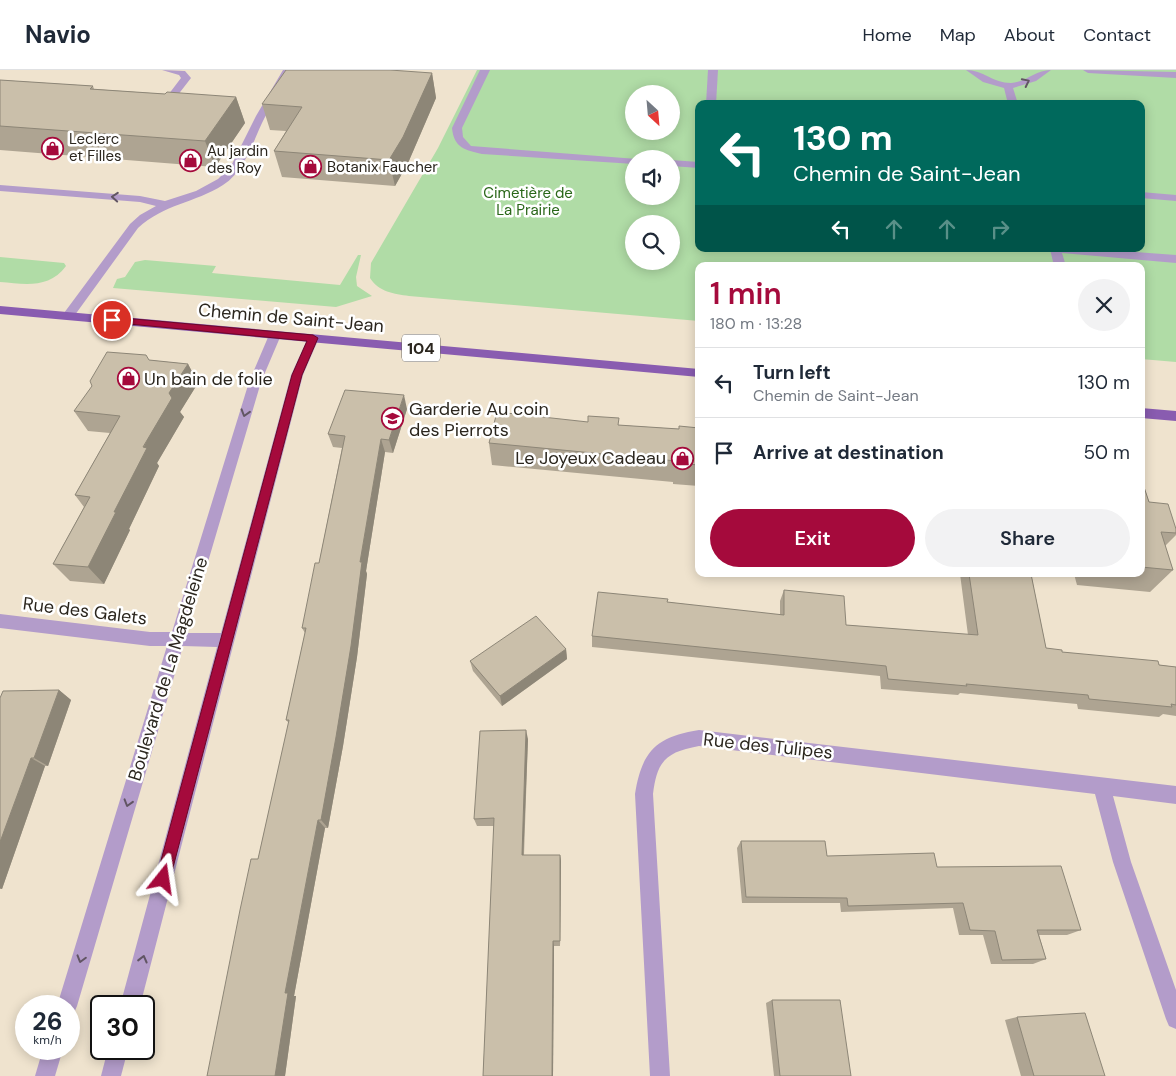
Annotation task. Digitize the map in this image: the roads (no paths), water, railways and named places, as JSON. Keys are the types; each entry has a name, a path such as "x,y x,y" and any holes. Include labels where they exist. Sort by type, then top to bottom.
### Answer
{"main road":[{"name":"Chemin de Saint-Jean","path":"0,310 695,373"},
{"path":"1145,413 1176,416"}],"street":[{"path":"168,70 182,73 186,78 157,110 178,111"},
{"path":"68,316 134,226 146,214 163,204 202,191 222,181 229,174 252,138 260,117 288,70"},
{"path":"484,70 457,128 458,138 468,148 482,151 625,160"},
{"path":"711,100 713,70"},
{"path":"971,70 994,82 1008,86 1021,85 1046,70"},
{"path":"1088,70 1176,75"},
{"path":"1008,86 1011,100"},
{"path":"247,116 260,117"},
{"path":"680,164 695,165"},
{"path":"0,188 140,199 163,204"},
{"path":"1145,195 1176,198"},
{"path":"1091,252 1176,259"},
{"name":"Boulevard de La Magdeleine","path":"70,995 255,382 275,335"},
{"path":"133,995 297,375 313,338"},
{"name":"Rue des Galets","path":"0,621 127,637 176,640 226,640"},
{"name":"Rue des Tulipes","path":"660,1076 644,794 646,775 652,759 663,748 681,740 699,738 1176,795"},
{"path":"1101,785 1122,862 1176,1019"},
{"path":"45,1076 50,1060"},
{"path":"111,1076 115,1060"}],"place":[{"name":"Leclerc et Filles","path":"53,148"},
{"name":"Au jardin des Roy","path":"191,160"},
{"name":"Botanix Faucher","path":"311,167"},
{"name":"Un bain de folie","path":"128,379"},
{"name":"Garderie Au coin des Pierrots","path":"393,419"},
{"name":"Le Joyeux Cadeau","path":"682,458"}],"park label":[{"name":"Cimetière de La Prairie","path":"528,202"}]}
